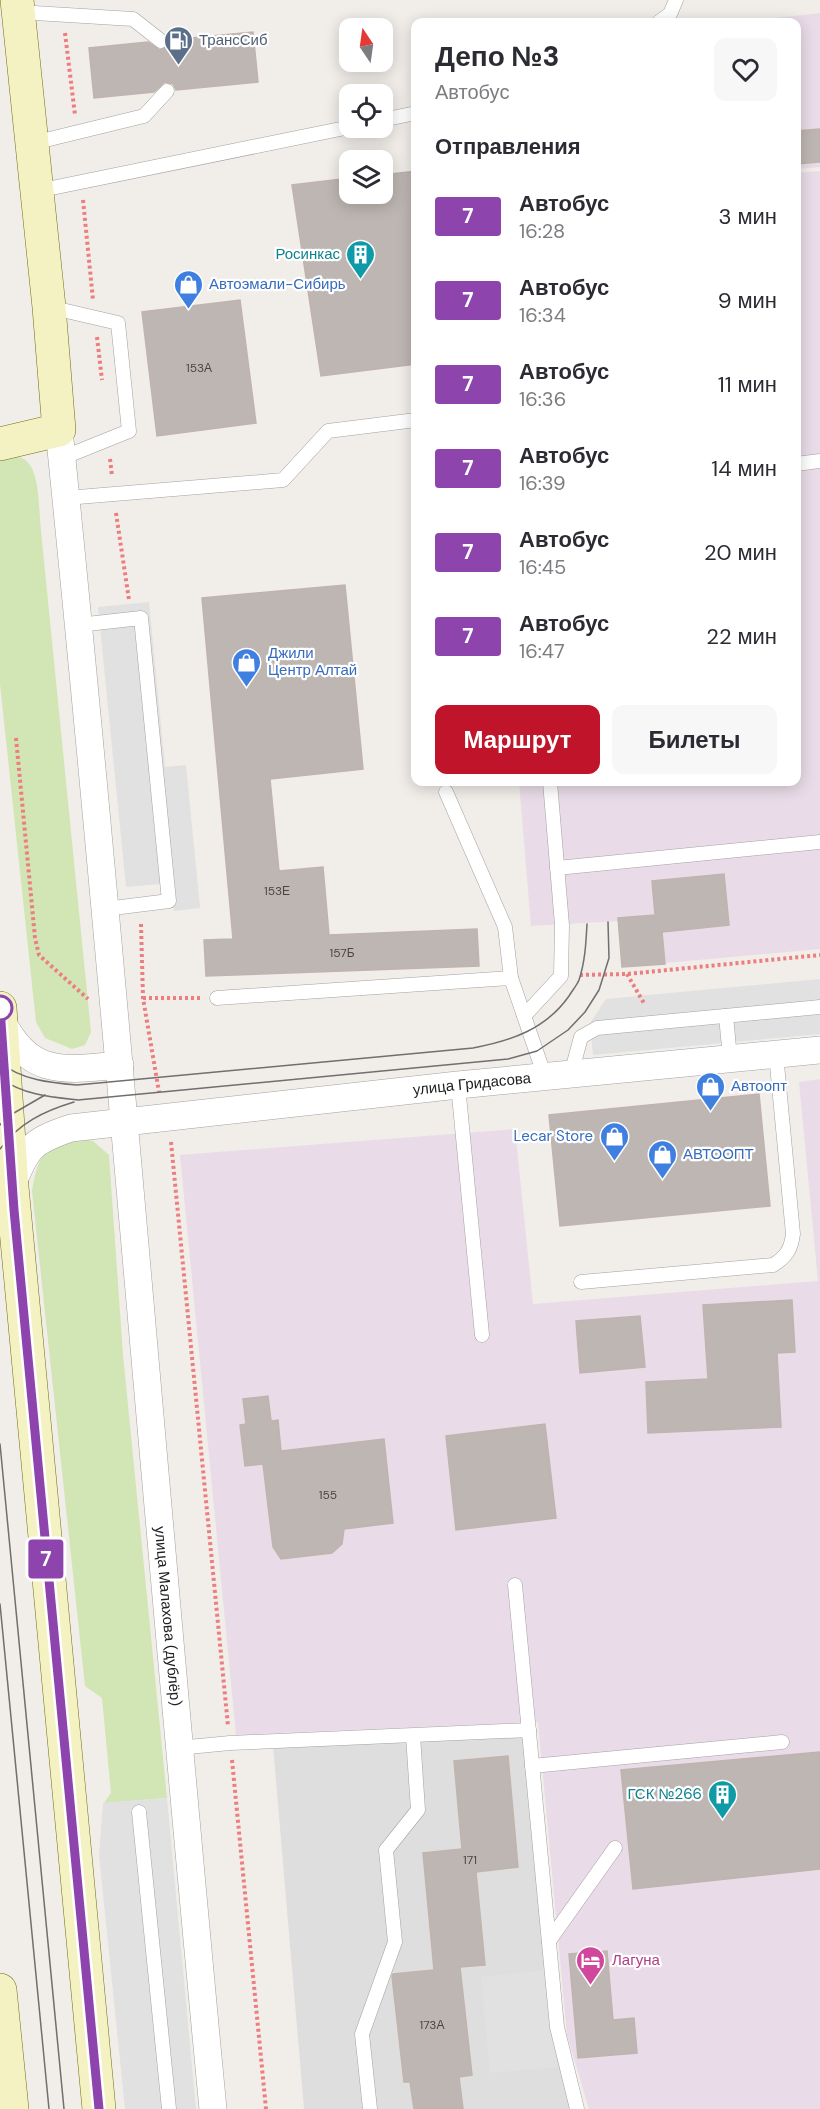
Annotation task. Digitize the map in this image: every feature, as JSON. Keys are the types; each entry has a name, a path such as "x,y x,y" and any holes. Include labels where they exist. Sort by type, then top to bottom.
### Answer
{"main road":[{"path":"0,444 61,444 33,143 17,6"},
{"path":"1,1014 12,1186 99,2109"},
{"path":"0,1990 12,2109"}],"street":[{"name":"улица Малахова (дублёр)","path":"61,444 120,1065 178,1748 213,2109"},
{"path":"1,1014 9,1036 20,1050 39,1063 65,1070 120,1065"},
{"name":"улица Гридасова","path":"12,1186 22,1159 33,1145 52,1134 71,1128 458,1085 820,1050"}],"lane":[{"path":"664,18 669,14 676,0"},
{"path":"17,6 133,19 161,41"},
{"path":"33,143 144,116 167,91"},
{"path":"393,118 411,114"},
{"path":"37,191 339,129"},
{"path":"49,307 118,323 129,431 61,444"},
{"path":"66,498 284,480 328,431 411,421"},
{"path":"801,463 820,461"},
{"path":"78,625 141,618 169,901 105,909"},
{"path":"524,1016 561,976 562,925 550,786"},
{"path":"446,792 505,927 511,978 524,1016 558,1075 581,1038 597,1028 820,1008"},
{"path":"557,868 820,842"},
{"path":"217,998 511,978"},
{"path":"726,1016 730,1058"},
{"path":"580,1282 772,1265 784,1258 791,1247 793,1234 776,1054"},
{"path":"458,1085 482,1335"},
{"path":"515,1585 557,2027 577,2109"},
{"path":"178,1748 230,1743 529,1730"},
{"path":"370,2109 362,2034 395,1942 386,1850 418,1810 413,1736"},
{"path":"532,1766 782,1742"},
{"path":"139,1812 169,2109"},
{"path":"549,1941 615,1848"}],"path":[{"path":"16,738 35,938 39,955 90,1002"},
{"path":"141,904 143,998 155,1078 168,1117 266,2109"},
{"path":"561,976 627,974 820,955"},
{"path":"143,998 217,998"}],"shaded area":[{"path":"820,13 820,167 801,169 801,18 776,18"},
{"path":"820,171 820,949 622,967 618,921 531,926 519,786 801,786 801,173"},
{"path":"149,602 165,767 186,765 200,908 174,911 171,883 126,887 98,607"},
{"path":"820,979 820,1034 593,1055 590,1023 606,999"},
{"path":"820,1079 820,2109 589,2109 567,2035 538,1722 236,1735 180,1155 515,1129 533,1304 818,1281 799,1082"},
{"path":"526,1736 571,2109 304,2109 273,1746"},
{"path":"167,1798 196,2109 125,2109 99,1855 103,1803"},
{"path":"548,1970 557,2067 490,2073 481,1977"}],"green space":[{"path":"12,455 24,459 33,470 38,496 91,1032 85,1045 72,1049 45,1038 36,1022 0,684 0,457"},
{"path":"81,1138 93,1141 109,1155 123,1355 167,1798 104,1803 111,1793 102,1698 85,1686 32,1191 37,1168 45,1154 58,1145"}],"building":[{"path":"253,32 258,82 176,90 173,84 165,82 154,92 94,98 89,48 148,42 160,50 168,47 170,40"},
{"path":"820,129 820,162 801,164 801,131"},
{"name":"Росинкас","path":"411,172 411,365 321,376 292,185 339,179 339,204 393,204 393,174"},
{"path":"240,300 256,423 157,436 142,312"},
{"path":"345,585 363,769 270,779 279,871 323,867 329,935 477,929 479,966 206,976 204,940 233,939 202,598"},
{"path":"724,874 729,925 662,932 665,964 622,967 618,918 655,915 652,881"},
{"name":"АВТООПТ","path":"759,1094 770,1206 560,1226 549,1115"},
{"path":"792,1300 795,1352 777,1353 781,1427 648,1433 646,1382 708,1379 703,1305"},
{"path":"640,1316 645,1367 580,1373 576,1321"},
{"path":"268,1396 271,1421 278,1420 281,1451 384,1439 393,1523 344,1529 342,1544 332,1553 281,1559 273,1547 263,1464 245,1466 240,1425 246,1424 243,1399"},
{"path":"545,1424 556,1518 456,1530 446,1436"},
{"name":"ГСК №266","path":"820,1752 820,1869 633,1889 621,1770"},
{"path":"508,1756 518,1867 476,1872 485,1965 460,1967 472,2075 459,2077 463,2109 414,2109 410,2082 404,2082 392,1976 393,1974 434,1970 423,1853 462,1849 454,1761"},
{"name":"Лагуна","path":"607,1951 613,2020 634,2018 637,2053 578,2058 569,1954"}],"tram line":[{"path":"0,1078 28,1092 78,1100 508,1059 537,1051 568,1030 585,1012 599,990 609,958 608,922"},
{"path":"0,1062 27,1077 77,1085 473,1048 501,1042 539,1025 550,1017 569,996 579,980 584,959 587,924"},
{"path":"0,1125 7,1117 45,1095"},
{"path":"0,1149 15,1132 33,1119 52,1109 74,1102"},
{"path":"0,1444 64,2109"},
{"path":"0,1604 49,2109"}],"bus line":[{"name":"7","path":"0,1008 10,1170 99,2109"}],"place":[{"name":"ТрансСиб","path":"178,66"},
{"name":"Росинкас","path":"361,280"},
{"name":"Автоэмали-Сибирь","path":"188,310"},
{"name":"Джили Центр Алтай","path":"247,688"},
{"name":"Автоопт","path":"710,1112"},
{"name":"Lecar Store","path":"614,1162"},
{"name":"АВТООПТ","path":"662,1180"},
{"name":"ГСК №266","path":"723,1820"},
{"name":"Лагуна","path":"591,1986"}]}
